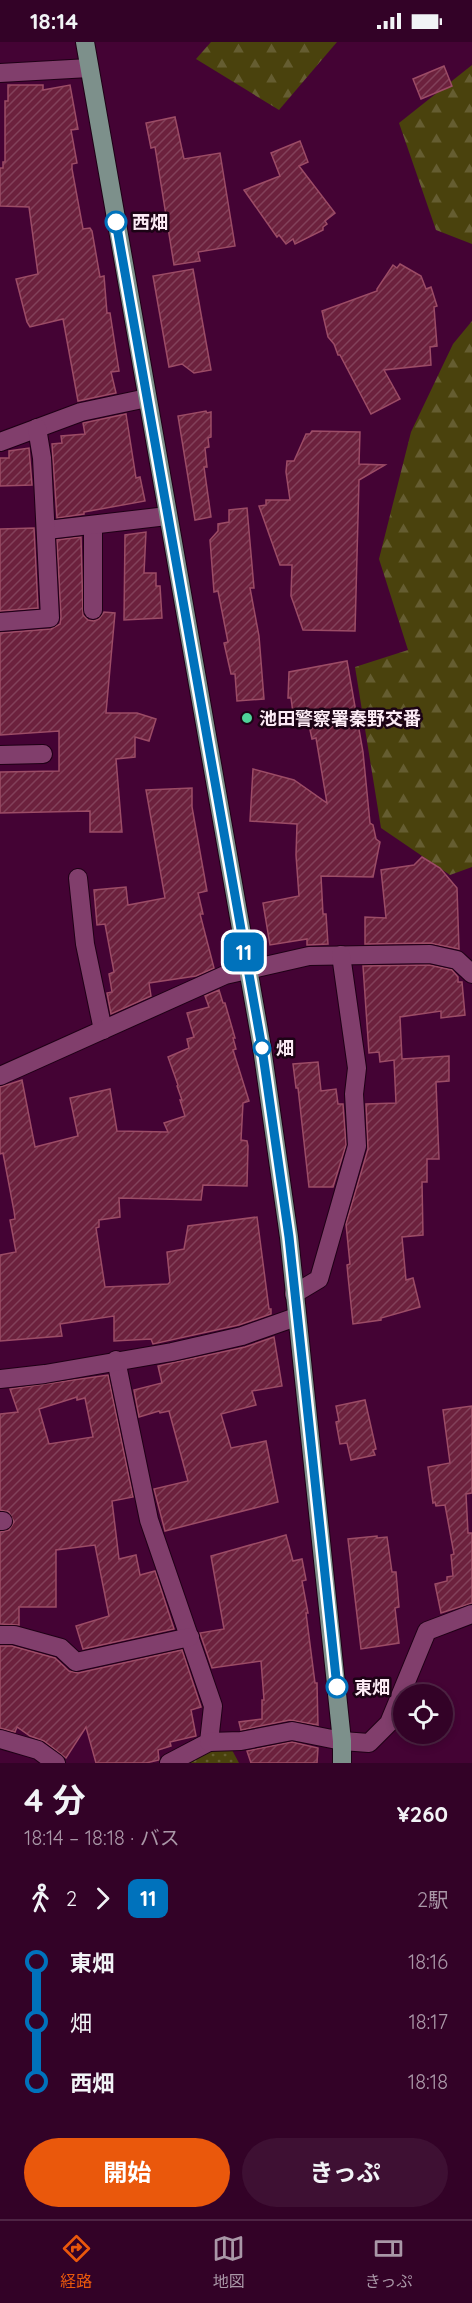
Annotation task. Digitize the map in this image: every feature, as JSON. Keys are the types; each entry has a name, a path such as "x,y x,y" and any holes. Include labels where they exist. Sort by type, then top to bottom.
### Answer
{"main road":[{"path":"85,42 246,969 262,1048 289,1237 342,1741 342,1763"}],"street":[{"path":"0,73 89,68"},
{"path":"0,442 81,412 147,398"},
{"path":"0,622 50,618 47,530 42,458 37,428"},
{"path":"47,530 167,516"},
{"path":"93,526 93,610"},
{"path":"0,755 43,754"},
{"path":"78,878 85,944 103,1030"},
{"path":"0,1076 225,975 246,969 309,956 430,954 457,960 472,974"},
{"path":"294,1294 319,1279 357,1146 354,1094 357,1068 341,955"},
{"path":"0,1379 45,1374 171,1352 242,1336 296,1317"},
{"path":"116,1360 149,1520 213,1706 209,1743"},
{"path":"169,1763 209,1743 292,1731 342,1741 369,1743 389,1723 427,1631 472,1614"},
{"path":"0,1635 14,1635 61,1648 76,1662 190,1637"},
{"path":"0,1739 38,1750 56,1763"}],"green space":[{"path":"211,42 337,42 279,110 196,59"},
{"path":"472,65 472,244 436,230 399,123"},
{"path":"472,321 472,867 450,875 381,828 355,667 408,650 379,559 411,432 453,344"},
{"path":"232,1750 239,1763 185,1763 212,1751"}],"building":[{"path":"444,66 452,86 421,99 413,79"},
{"path":"8,85 43,85 43,90 70,85 78,129 71,130 77,163 72,164 72,169 83,229 90,228 92,231 100,277 104,276 107,313 110,313 119,371 111,372 116,393 78,401 63,319 30,327 27,322 16,279 38,274 29,207 0,206 0,168 3,168 3,162 5,162 5,101 8,101"},
{"path":"175,117 184,159 220,153 235,246 198,252 200,261 174,265 155,147 151,148 146,123"},
{"path":"300,141 308,162 299,166 335,213 325,221 327,224 323,230 295,244 293,239 286,244 279,235 277,237 244,190 280,176 271,153"},
{"path":"400,264 421,276 426,289 431,287 437,306 434,307 437,346 430,347 431,365 384,370 400,399 371,414 334,344 328,337 322,311 377,291 393,265 397,268"},
{"path":"193,269 211,370 194,373 182,364 169,367 153,276"},
{"path":"211,412 211,437 208,438 209,447 205,448 207,467 204,467 211,517 195,520 178,416"},
{"path":"126,414 136,478 140,477 145,501 57,518 52,444 62,443 61,436 85,434 83,423"},
{"path":"312,431 360,432 359,464 385,465 359,480 355,631 303,630 291,596 292,565 280,565 259,506 266,505 266,500 290,500 286,472 287,461 294,461 306,434"},
{"path":"29,448 32,485 0,486 0,458 9,458 9,451"},
{"path":"247,508 254,588 250,588 259,636 264,699 237,701 235,674 231,674 224,643 228,642 218,591 214,592 210,540 218,531 218,524 229,522 229,510"},
{"path":"34,528 38,608 0,611 0,529"},
{"path":"146,532 144,573 156,573 156,586 160,586 162,618 124,620 125,535"},
{"path":"81,537 83,615 88,620 94,621 99,619 104,612 115,613 106,713 137,713 156,719 149,741 135,737 135,757 116,759 122,832 90,832 90,811 0,813 0,772 59,771 59,731 0,735 0,633 51,629 60,624 57,540"},
{"path":"347,661 363,752 370,823 373,825 376,839 380,842 373,877 321,876 323,914 326,914 328,944 307,945 307,939 270,945 263,903 299,896 296,855 297,824 250,821 253,769 294,780 327,803 316,738 312,739 306,711 293,713 291,698 288,698 289,672"},
{"path":"192,788 192,807 207,891 198,893 203,914 200,914 214,968 196,976 149,983 151,996 111,1014 107,993 112,992 109,974 114,972 105,924 97,925 94,890 126,887 128,905 165,898 146,790"},
{"path":"422,857 440,868 457,888 459,949 430,943 365,944 365,917 386,918 381,870 414,865"},
{"path":"429,965 452,970 458,977 458,982 462,982 465,1015 441,1018 441,1011 400,1017 402,1059 449,1056 449,1081 436,1082 439,1159 427,1159 427,1182 422,1182 423,1235 402,1237 406,1280 413,1278 420,1307 381,1318 381,1320 353,1324 347,1265 350,1264 346,1224 368,1149 366,1104 396,1103 394,1060 380,1062 379,1052 369,1053 363,966"},
{"path":"219,990 235,1038 233,1038 236,1049 233,1050 249,1101 243,1103 241,1140 247,1141 248,1146 247,1186 203,1185 201,1200 119,1198 120,1217 99,1220 99,1227 96,1228 105,1287 168,1284 170,1282 167,1252 184,1249 188,1226 257,1217 271,1314 239,1325 153,1344 151,1339 114,1341 114,1316 60,1324 62,1336 0,1341 0,1255 16,1252 10,1220 15,1219 14,1211 3,1153 0,1154 0,1087 22,1080 35,1147 78,1136 70,1098 110,1089 117,1131 168,1132 164,1123 185,1116 178,1085 168,1057 189,1048 187,1039 194,1037 187,1013 209,1007 205,996"},
{"path":"318,1062 321,1091 336,1089 338,1104 343,1104 346,1145 333,1187 309,1187 298,1088 296,1088 293,1064"},
{"path":"274,1337 282,1386 252,1391 256,1405 221,1414 231,1448 266,1441 278,1502 165,1531 154,1489 188,1481 169,1411 160,1413 159,1411 139,1417 134,1390 162,1383 158,1366 245,1347"},
{"path":"108,1375 133,1497 112,1501 119,1559 136,1555 140,1575 155,1571 174,1629 83,1649 76,1626 109,1616 95,1545 56,1550 56,1607 19,1607 19,1625 0,1624 0,1532 9,1530 14,1522 9,1512 0,1510 0,1414 18,1412 10,1389","holes":["77,1397 77,1400 85,1398 93,1437 49,1444 39,1409"]},
{"path":"365,1400 376,1449 373,1450 375,1455 351,1460 347,1443 340,1444 336,1406"},
{"path":"472,1406 472,1493 466,1494 468,1533 472,1533 472,1603 441,1613 435,1584 447,1581 447,1577 453,1576 451,1555 454,1554 445,1505 436,1506 435,1502 433,1503 428,1467 450,1463 443,1410"},
{"path":"286,1535 293,1561 302,1559 306,1580 302,1581 308,1613 306,1613 315,1683 317,1683 318,1725 290,1720 241,1730 239,1722 262,1719 262,1700 264,1700 261,1661 212,1668 200,1633 224,1629 211,1556"},
{"path":"377,1536 377,1538 387,1537 392,1572 396,1572 399,1607 395,1608 399,1643 361,1649 348,1539"},
{"path":"0,1646 12,1646 55,1658 69,1671 78,1673 182,1650 201,1707 191,1710 196,1736 170,1742 171,1746 158,1750 159,1760 146,1763 96,1763 86,1727 66,1758 44,1741 30,1736 17,1727 15,1732 0,1728"},
{"path":"292,1742 318,1748 317,1763 251,1763 247,1751"}],"bus line":[{"name":"11","path":"116,222 246,969 262,1048 289,1237 337,1687"}],"place":[{"name":"西畑","path":"116,222"},
{"name":"池田警察署秦野交番","path":"247,718"},
{"name":"畑","path":"262,1048"},
{"name":"東畑","path":"337,1687"}]}
